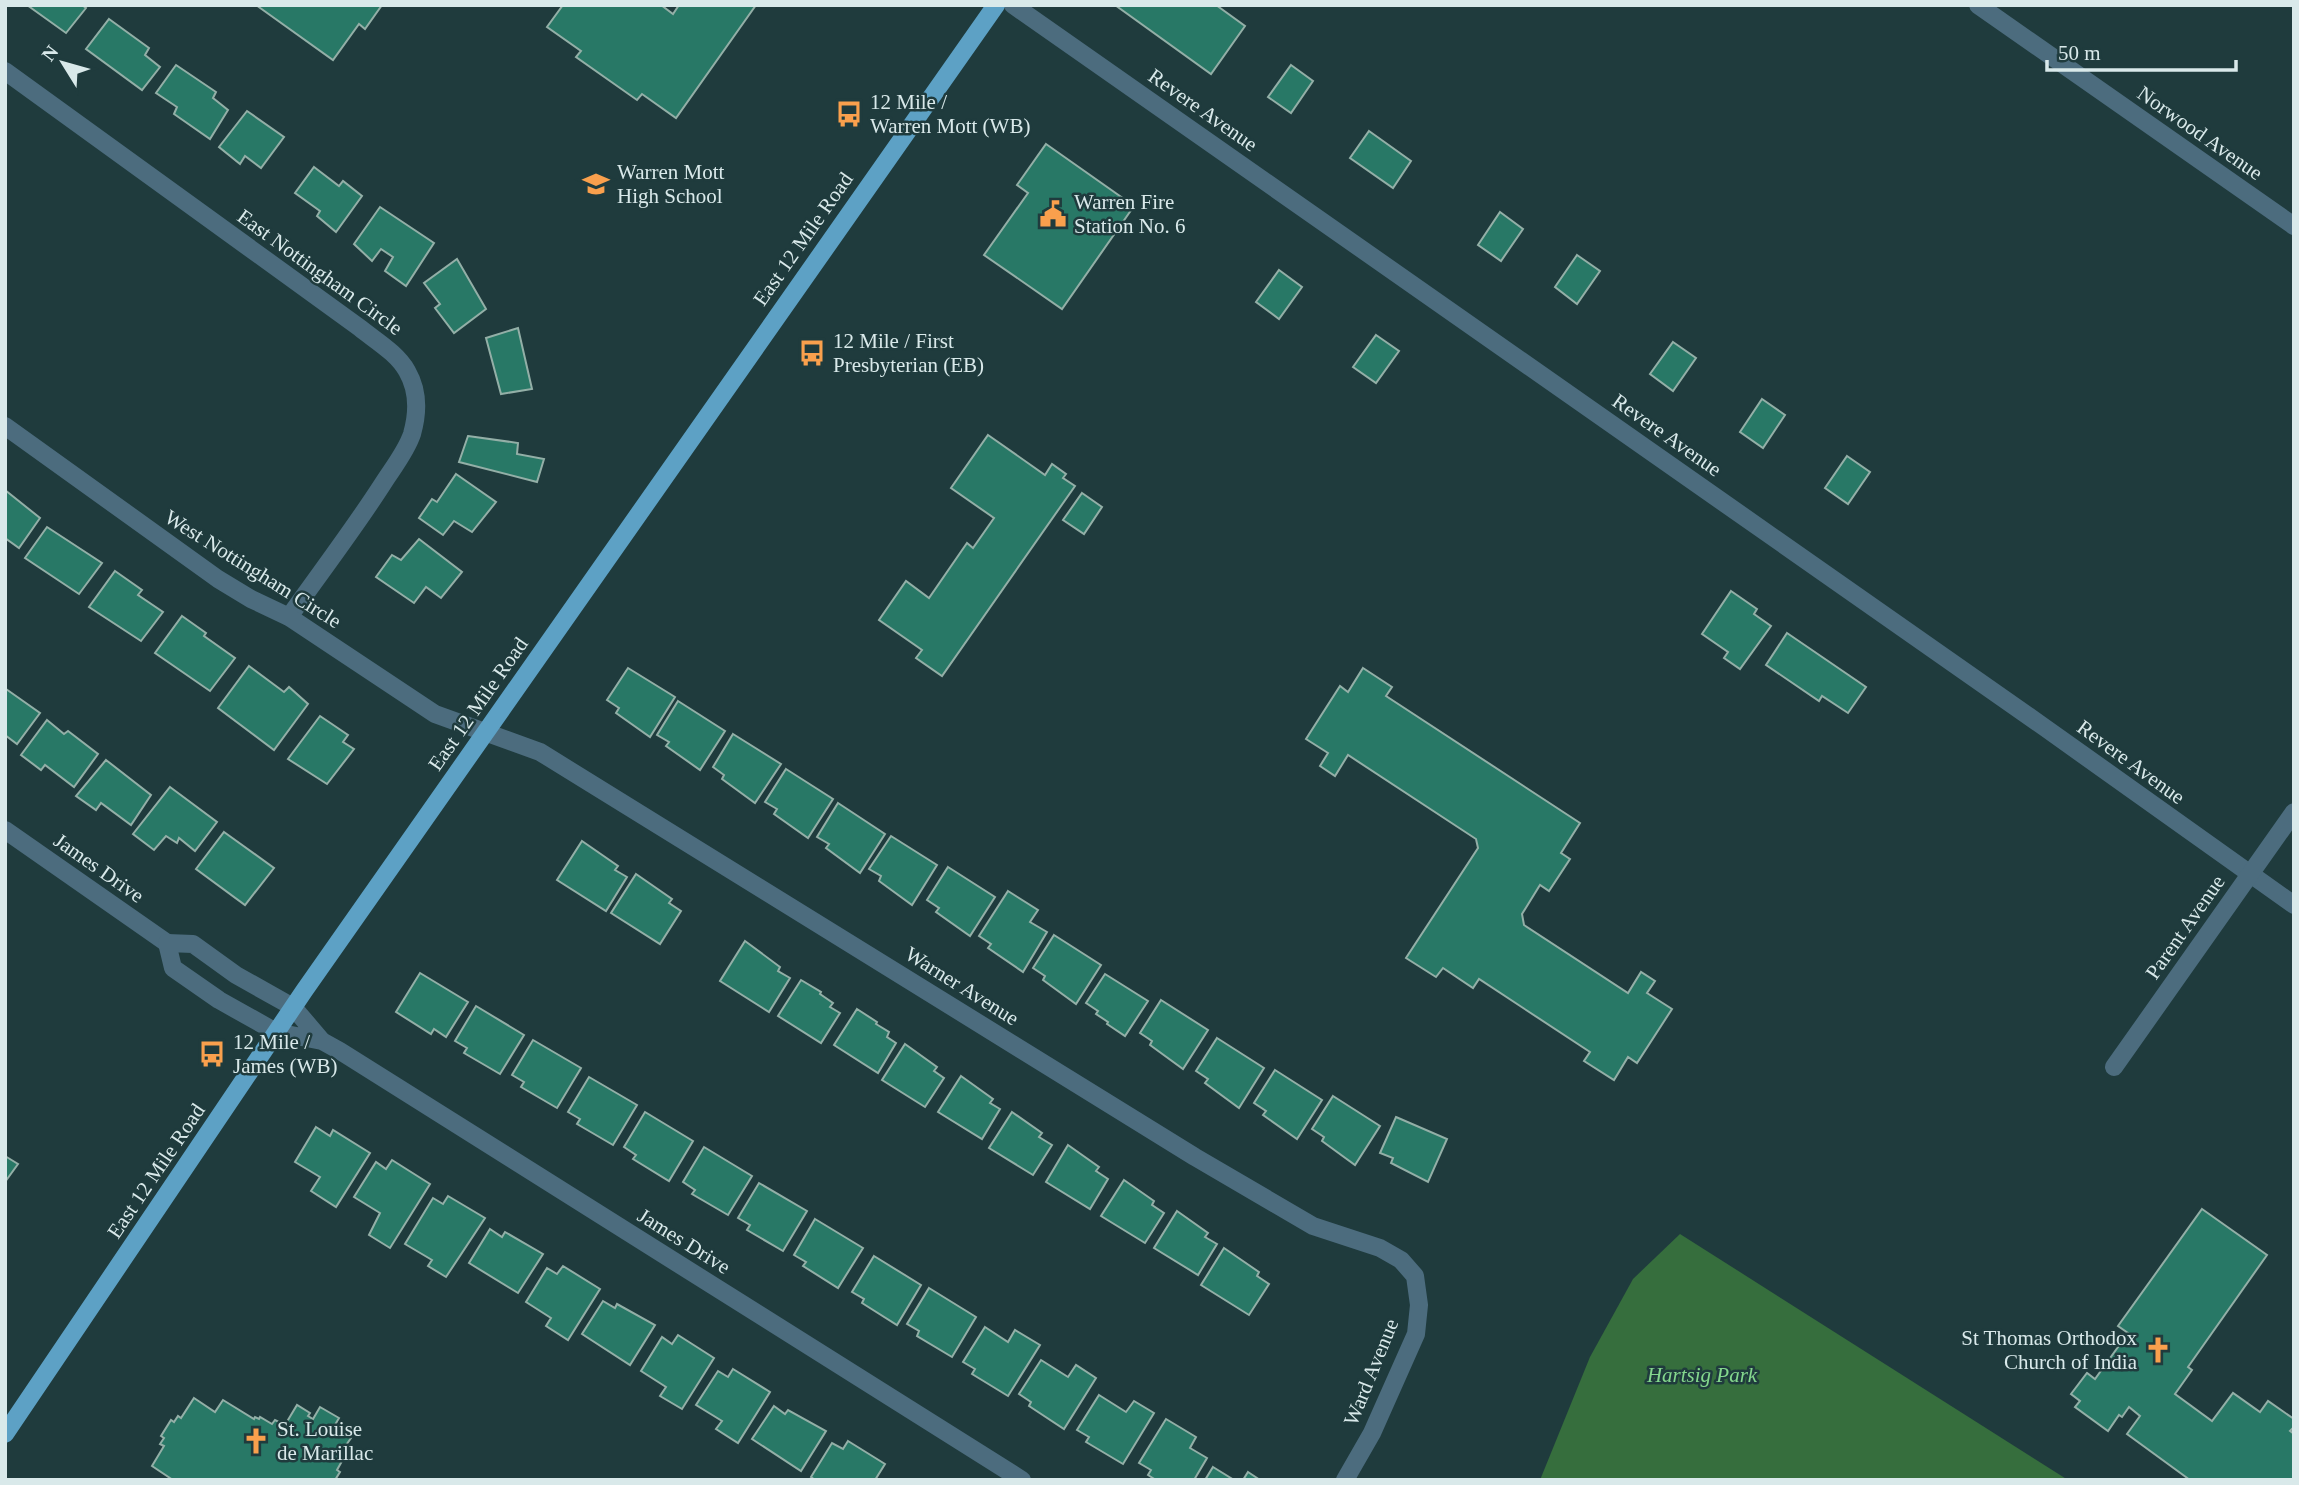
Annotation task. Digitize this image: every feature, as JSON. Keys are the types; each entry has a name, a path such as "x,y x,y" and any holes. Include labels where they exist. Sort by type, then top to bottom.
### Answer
{"main road":[{"name":"East 12 Mile Road","path":"5,1434 293,1007 996,5"}],"street":[{"name":"Revere Avenue","path":"1013,5 2294,905"},
{"name":"Norwood Avenue","path":"1978,5 2294,226"},
{"name":"East Nottingham Circle","path":"5,71 360,328 398,358 407,371 417,408 412,434 405,449 369,505 289,617"},
{"name":"West Nottingham Circle","path":"5,426 218,579 289,617 435,714 485,733"},
{"name":"Warner Avenue","path":"485,733 540,752 1195,1157 1313,1226 1380,1248 1401,1260 1415,1276"},
{"name":"Parent Avenue","path":"2114,1067 2294,812"},
{"name":"James Drive","path":"5,830 167,943 193,944 236,975 293,1007 322,1041 1022,1480"},
{"name":"James Drive","path":"167,943 173,968 219,1000 276,1032 322,1041"},
{"name":"Ward Avenue","path":"1345,1480 1372,1433 1416,1334 1419,1305 1415,1276"}],"green space":[{"name":"Hartsig Park","path":"1680,1234 2068,1480 1540,1480 1590,1357 1633,1279"}],"building":[{"path":"27,5 82,5 86,8 66,33"},
{"path":"256,5 382,5 365,29 359,24 333,60"},
{"path":"563,5 661,5 673,14 679,5 756,5 676,118 642,94 637,100 576,57 581,51 547,27"},
{"path":"1115,5 1216,5 1245,26 1211,74"},
{"path":"109,19 149,48 145,55 160,67 142,90 86,49"},
{"path":"176,65 216,92 213,98 228,110 210,139 174,114 177,107 156,93"},
{"path":"1291,65 1313,81 1291,113 1268,97"},
{"path":"247,111 284,137 261,168 245,156 240,164 219,147"},
{"path":"1369,131 1411,161 1393,188 1350,158"},
{"path":"1046,144 1134,206 1062,309 984,255 1028,193 1017,185"},
{"path":"314,167 339,186 343,181 362,196 336,232 317,216 320,211 295,193"},
{"path":"380,207 434,243 406,286 385,271 393,257 381,249 372,261 354,244"},
{"path":"1500,212 1523,229 1501,261 1478,245"},
{"path":"1577,255 1600,271 1577,304 1555,287"},
{"path":"457,259 486,309 454,333 435,308 440,304 424,283"},
{"path":"1279,270 1302,287 1279,319 1256,302"},
{"path":"518,328 532,389 501,394 486,338"},
{"path":"1376,335 1399,351 1376,383 1353,367"},
{"path":"1673,342 1696,358 1673,391 1650,374"},
{"path":"1762,399 1785,415 1763,448 1740,432"},
{"path":"988,435 1045,475 1052,464 1066,474 1063,478 1075,486 942,676 916,658 922,650 879,620 906,581 929,598 967,543 973,548 994,518 951,488"},
{"path":"468,436 518,443 517,454 544,459 537,482 459,462"},
{"path":"1847,456 1870,472 1848,504 1825,488"},
{"path":"456,474 496,502 472,532 454,521 443,535 419,518 432,499 437,502"},
{"path":"5,490 40,518 19,548 5,538"},
{"path":"1082,493 1102,507 1084,534 1063,520"},
{"path":"47,527 102,563 79,594 25,558"},
{"path":"419,539 462,572 441,598 426,587 414,603 376,577 392,555 401,560"},
{"path":"115,571 142,590 138,595 163,612 141,641 89,607"},
{"path":"1731,591 1757,609 1754,614 1771,626 1740,669 1724,658 1728,652 1702,634"},
{"path":"182,616 235,658 210,691 155,653"},
{"path":"1787,633 1866,687 1848,713 1822,696 1819,701 1766,665"},
{"path":"249,666 284,692 289,687 308,704 274,750 218,708"},
{"path":"628,668 675,697 650,737 616,713 619,708 607,700"},
{"path":"1363,668 1392,687 1386,696 1580,823 1561,853 1570,859 1549,891 1540,885 1522,914 1524,925 1628,993 1641,972 1655,981 1647,993 1672,1009 1637,1063 1628,1057 1614,1080 1584,1061 1590,1052 1479,979 1473,988 1443,968 1436,977 1406,958 1478,848 1476,839 1348,755 1335,776 1320,766 1328,753 1306,739 1340,686 1348,692"},
{"path":"6,689 40,713 17,744 5,735"},
{"path":"678,701 725,731 700,770 666,746 669,742 657,735"},
{"path":"320,716 348,735 343,742 354,749 327,784 288,759"},
{"path":"47,720 64,734 68,731 98,754 74,787 45,765 41,770 21,755"},
{"path":"733,734 781,764 755,803 722,779 724,775 713,767"},
{"path":"106,760 151,795 131,825 101,803 96,810 76,796"},
{"path":"786,769 833,799 808,838 774,814 777,809 765,802"},
{"path":"170,787 217,822 195,851 179,838 177,843 166,836 154,850 133,834"},
{"path":"838,803 885,834 860,873 826,848 829,844 817,837"},
{"path":"224,832 274,868 245,905 196,869"},
{"path":"891,836 937,865 912,905 879,881 881,876 869,869"},
{"path":"582,841 618,866 615,870 627,877 606,911 557,880"},
{"path":"948,867 995,897 970,936 936,912 939,908 927,900"},
{"path":"636,874 672,899 669,903 681,911 660,944 611,913"},
{"path":"1008,891 1038,910 1030,922 1047,932 1023,972 988,948 991,944 979,936"},
{"path":"1054,935 1101,965 1076,1004 1043,980 1045,976 1033,968"},
{"path":"745,941 780,967 778,971 790,978 769,1012 720,981"},
{"path":"420,973 468,1002 446,1037 434,1029 431,1034 396,1012"},
{"path":"1105,974 1148,1001 1125,1036 1107,1024 1108,1022 1096,1014 1098,1011 1086,1003"},
{"path":"801,980 821,992 820,994 833,1003 830,1007 840,1013 821,1043 778,1016"},
{"path":"1161,1000 1208,1030 1183,1069 1150,1045 1152,1041 1140,1033"},
{"path":"476,1006 524,1035 500,1074 464,1053 467,1048 455,1041"},
{"path":"857,1009 889,1032 887,1037 896,1043 878,1073 834,1045"},
{"path":"1217,1038 1264,1068 1239,1108 1205,1083 1208,1079 1196,1071"},
{"path":"533,1040 581,1068 557,1108 521,1087 524,1082 512,1075"},
{"path":"905,1044 937,1067 934,1071 944,1078 925,1107 882,1080"},
{"path":"1275,1070 1322,1100 1297,1139 1263,1115 1266,1111 1254,1103"},
{"path":"961,1076 993,1099 990,1103 1000,1109 982,1139 938,1112"},
{"path":"589,1077 637,1105 613,1145 577,1124 580,1119 568,1112"},
{"path":"1333,1096 1380,1126 1355,1165 1322,1141 1324,1137 1312,1129"},
{"path":"645,1112 693,1141 669,1181 633,1159 636,1155 624,1147"},
{"path":"1012,1112 1042,1133 1039,1137 1052,1145 1033,1175 989,1148"},
{"path":"1396,1117 1447,1139 1428,1182 1391,1163 1393,1158 1380,1153"},
{"path":"316,1127 330,1136 333,1130 370,1153 336,1207 311,1191 320,1177 295,1162"},
{"path":"1068,1145 1099,1167 1096,1171 1108,1179 1090,1209 1046,1182"},
{"path":"704,1147 752,1176 728,1215 692,1194 695,1190 683,1182"},
{"path":"5,1156 18,1164 5,1182"},
{"path":"392,1160 430,1184 390,1248 369,1235 380,1213 354,1197 376,1162 386,1169"},
{"path":"1124,1180 1154,1201 1152,1205 1164,1213 1145,1243 1101,1216"},
{"path":"759,1183 807,1211 783,1251 747,1230 750,1225 738,1218"},
{"path":"448,1196 485,1218 446,1277 428,1266 432,1260 405,1244 433,1198 443,1204"},
{"name":"St Thomas Orthodox Church of India","path":"2202,1209 2267,1255 2188,1367 2192,1370 2175,1394 2212,1421 2233,1393 2260,1412 2268,1401 2294,1419 2294,1427 2290,1431 2294,1434 2294,1480 2190,1480 2127,1434 2140,1416 2129,1407 2122,1417 2119,1415 2108,1431 2075,1407 2080,1401 2071,1394 2087,1373 2095,1379 2128,1333 2118,1326"},
{"path":"1177,1211 1208,1233 1205,1237 1217,1244 1198,1275 1154,1248"},
{"path":"815,1219 863,1248 838,1288 803,1266 806,1262 794,1255"},
{"path":"490,1229 502,1237 505,1232 543,1254 518,1293 469,1263"},
{"path":"1224,1248 1259,1272 1257,1276 1269,1284 1249,1315 1201,1285"},
{"path":"874,1256 921,1285 897,1325 862,1303 864,1299 852,1292"},
{"path":"563,1266 600,1289 568,1340 546,1326 551,1318 526,1302 547,1268 557,1274"},
{"path":"929,1288 976,1317 952,1357 917,1336 919,1331 907,1324"},
{"path":"603,1301 615,1308 617,1304 655,1325 630,1365 582,1334"},
{"path":"985,1327 1008,1342 1015,1330 1040,1345 1008,1396 972,1374 975,1369 963,1362"},
{"path":"678,1335 714,1358 682,1409 660,1396 666,1387 641,1371 662,1337 672,1344"},
{"path":"1041,1360 1068,1377 1076,1365 1096,1378 1064,1429 1029,1406 1031,1402 1019,1394"},
{"path":"733,1369 770,1392 738,1443 716,1429 722,1421 696,1405 718,1371 728,1377"},
{"path":"1099,1395 1126,1412 1134,1401 1154,1413 1123,1464 1086,1442 1089,1437 1077,1430"},
{"name":"St. Louise de Marillac","path":"194,1398 215,1412 223,1400 254,1419 260,1417 272,1424 275,1420 285,1425 297,1405 310,1413 308,1416 313,1419 320,1407 339,1418 332,1430 336,1433 338,1430 351,1438 337,1458 342,1461 337,1470 340,1472 335,1480 173,1480 152,1466 164,1446 160,1444 164,1438 161,1436 171,1420 174,1422 178,1416 181,1418"},
{"path":"774,1406 785,1414 788,1410 826,1431 801,1471 752,1439"},
{"path":"1166,1419 1196,1437 1190,1448 1207,1458 1194,1480 1156,1480 1148,1475 1151,1470 1139,1463"},
{"path":"848,1441 885,1464 875,1480 815,1480 811,1477 832,1443 843,1449"},
{"path":"1213,1467 1234,1480 1205,1480"},
{"path":"1248,1472 1260,1480 1243,1480"}],"place":[{"name":"12 Mile / Warren Mott (WB)","path":"849,114"},
{"name":"Warren Mott High School","path":"596,184"},
{"name":"Warren Fire Station No. 6","path":"1053,214"},
{"name":"12 Mile / First Presbyterian (EB)","path":"812,353"},
{"name":"12 Mile / James (WB)","path":"212,1054"},
{"name":"St Thomas Orthodox Church of India","path":"2158,1350"},
{"name":"St. Louise de Marillac","path":"256,1441"}]}
